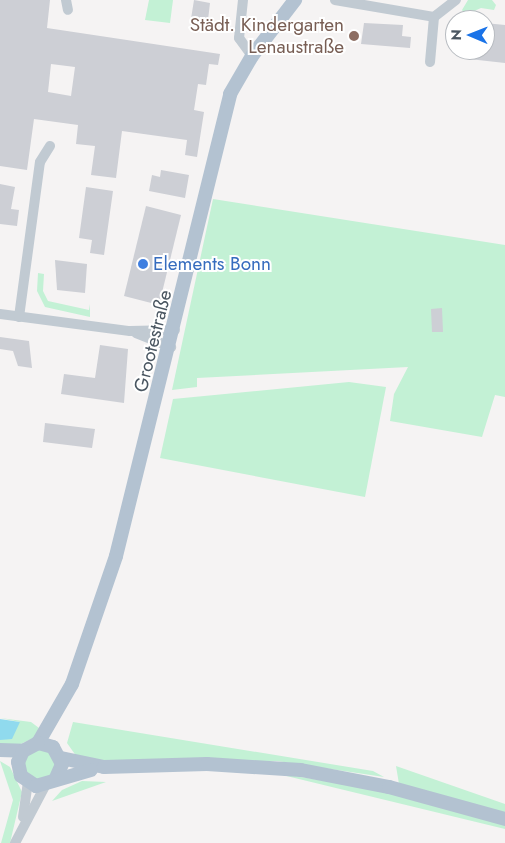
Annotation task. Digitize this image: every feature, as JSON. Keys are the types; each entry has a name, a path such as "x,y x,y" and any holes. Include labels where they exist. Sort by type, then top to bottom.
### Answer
{"main road":[{"name":"Grootestraße","path":"38,743 64,702 116,556 171,347 224,112 252,56 295,0"},
{"name":"Grootestraße","path":"59,755 64,702"},
{"path":"0,750 23,751 38,743 59,755 79,763 104,766 216,764 301,770 372,782 505,819"},
{"path":"18,767 23,751"},
{"path":"50,783 59,755"},
{"path":"0,758 18,767 28,782 50,783 104,766"}],"street":[{"path":"243,0 239,38 252,56"},
{"path":"335,0 434,17"},
{"path":"430,62 434,17 456,0"},
{"path":"19,317 40,162 50,146"},
{"path":"0,314 130,331 175,330"},
{"path":"130,331 171,347"},
{"path":"20,830 28,782"},
{"path":"15,843 20,830 50,783"}],"green space":[{"path":"149,0 173,0 170,23 145,20"},
{"path":"468,0 492,0 496,5 494,10 481,8 476,10 462,10"},
{"path":"213,199 505,245 505,397 495,395 482,437 390,421 394,394 408,367 197,378 197,387 172,390"},
{"path":"38,273 44,274 43,291 48,301 89,310 90,304 90,317 45,307 37,291"},
{"path":"349,382 386,387 365,497 160,458 173,399"},
{"path":"0,718 31,722 39,728 38,736 14,747 0,746 0,740 20,722"},
{"path":"73,722 373,771 384,777 277,761 79,760 67,743"},
{"path":"35,748 49,750 56,762 53,774 37,781 24,769 25,757"},
{"path":"0,761 10,767 22,792 10,843 1,843 13,800"},
{"path":"396,766 505,804 505,813 399,784"},
{"path":"270,772 375,789 505,823 505,829"},
{"path":"82,781 106,782 52,801 62,790"}],"water":[{"path":"0,719 20,722 12,739 0,740"}],"building":[{"path":"0,0 50,0 47,28 220,54 218,65 209,64 206,85 198,84 194,110 204,112 197,157 185,155 187,140 122,131 116,178 91,175 95,146 76,144 78,125 34,119 27,170 0,166","holes":["51,64 75,67 71,96 48,92"]},
{"path":"194,0 210,3 208,20 200,19 199,27 190,25"},
{"path":"364,23 403,25 402,36 411,37 410,48 361,44"},
{"path":"495,24 505,25 505,63 478,60 495,60"},
{"path":"161,170 189,175 185,198 149,191 152,175 160,177"},
{"path":"0,184 15,187 11,209 19,210 17,226 0,224"},
{"path":"86,187 113,191 104,255 90,253 92,240 79,238"},
{"path":"146,206 181,215 159,305 124,296"},
{"path":"55,260 87,264 85,293 57,290"},
{"path":"442,308 443,332 432,332 431,309"},
{"path":"0,337 29,341 32,368 18,366 13,351 0,349"},
{"path":"100,345 128,349 124,403 61,394 64,374 95,378"},
{"path":"45,423 95,429 92,448 43,442"}],"place":[{"name":"Städt. Kindergarten Lenaustraße","path":"354,36"},
{"name":"Elements Bonn","path":"143,264"}]}
